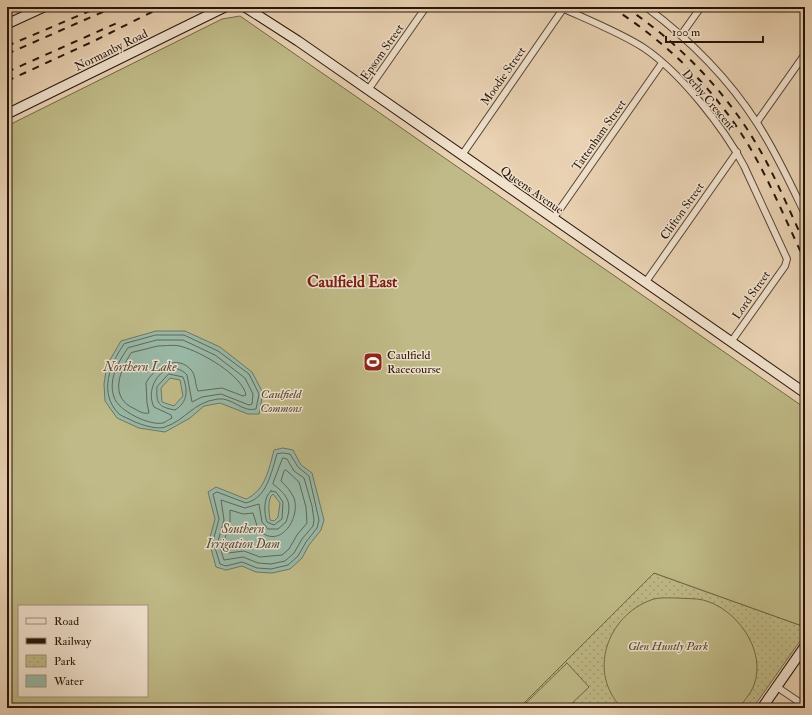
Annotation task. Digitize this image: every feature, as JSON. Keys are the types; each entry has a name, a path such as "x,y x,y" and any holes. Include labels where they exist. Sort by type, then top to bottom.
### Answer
{"street":[{"path":"7,24 44,7"},
{"path":"198,20 209,7"},
{"name":"Normanby Road","path":"7,114 226,7"},
{"name":"Queens Avenue","path":"245,7 274,24 805,393"},
{"name":"Epsom Street","path":"368,90 426,7"},
{"path":"646,7 681,35 721,76 757,122 805,214"},
{"path":"681,35 701,7"},
{"name":"Derby Crescent","path":"562,8 638,44 662,63 706,110 737,152 787,259"},
{"name":"Moodie Street","path":"462,155 562,8"},
{"path":"757,122 805,54"},
{"name":"Tattenham Street","path":"553,219 662,63"},
{"name":"Clifton Street","path":"645,283 737,152"},
{"name":"Lord Street","path":"731,342 784,266 787,259"},
{"path":"762,708 805,646"},
{"path":"777,686 805,706"}],"green space":[{"name":"Caulfield Racecourse","path":"240,16 805,408 805,627 654,573 519,708 7,708 7,126 222,19"},
{"name":"Glen Huntly Park","path":"654,573 805,627 805,634 753,708 511,708"},
{"path":"678,598 700,599 715,605 727,612 746,632 756,658 757,672 753,688 739,708 622,708 611,694 606,679 604,663 607,647 613,632 623,619 636,608 651,600"},
{"path":"567,663 589,687 567,708 528,708 525,704"}],"water":[{"name":"Northern Lake","path":"156,331 185,331 220,347 252,372 263,393 259,414 248,414 220,403 204,406 190,418 165,432 139,428 117,418 105,401 104,384 107,365 121,341","holes":["170,378 180,380 183,396 174,406 162,402 161,388"]},
{"name":"Southern Irrigation Dam","path":"283,448 293,450 301,465 312,473 324,520 321,530 309,545 302,558 290,569 272,573 256,572 242,566 226,570 216,567 209,541 215,519 208,492 216,487 246,499 258,491 262,485 274,450","holes":["273,494 280,503 278,517 274,521 270,520 269,502 271,496"]}],"railway":[{"path":"7,46 99,7"},
{"path":"7,54 114,7"},
{"path":"7,81 94,41 162,7"},
{"path":"611,7 631,20 686,66 703,83 733,121 746,141 770,185 805,261"},
{"path":"625,7 647,22 687,57 705,75 738,116 766,161 805,244"},
{"path":"7,72 117,23"}],"place":[{"name":"Caulfield Racecourse","path":"373,362"}],"district":[{"name":"Caulfield East","path":"352,281"}],"park label":[{"name":"Caulfield Commons","path":"281,401"}]}
